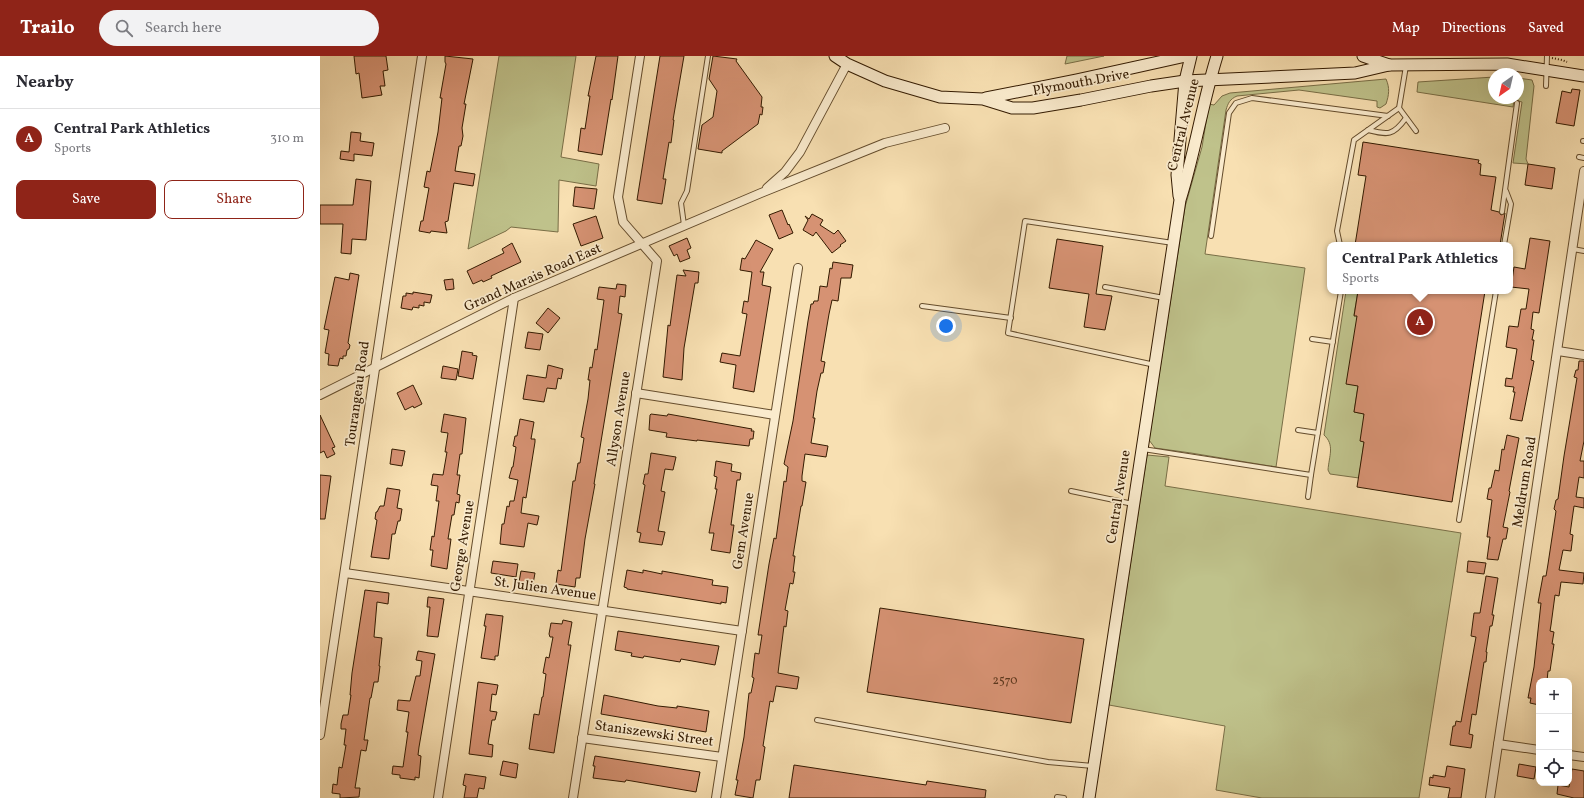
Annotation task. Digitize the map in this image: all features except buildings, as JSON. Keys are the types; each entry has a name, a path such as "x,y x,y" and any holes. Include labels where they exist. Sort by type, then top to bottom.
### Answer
{"street":[{"name":"Tourangeau Road","path":"320,735 422,56"},
{"name":"Allyson Avenue","path":"573,798 657,261 623,222 618,197 640,56"},
{"name":"Plymouth Drive","path":"835,56 847,64 885,81 940,97 983,99 1186,56"},
{"name":"Central Avenue","path":"1180,200 1177,175 1185,81 1191,56"},
{"name":"Central Avenue","path":"1089,798 1180,200 1209,81 1217,56"},
{"path":"1363,56 1389,64 1507,64 1584,76"},
{"name":"Grand Marais Road East","path":"761,193 785,172 800,152 847,64"},
{"name":"Plymouth Drive","path":"983,99 1012,108 1033,108 1185,81 1355,74 1389,64"},
{"name":"Grand Marais Road East","path":"320,395 514,298 761,193 885,143 945,128"},
{"name":"Meldrum Road","path":"1490,798 1573,249 1581,210 1584,171"},
{"name":"Gem Avenue","path":"716,798 798,268"},
{"name":"George Avenue","path":"438,798 514,298"},
{"path":"1558,351 1584,355"},
{"path":"636,393 775,415"},
{"name":"St. Julien Avenue","path":"345,573 742,631"},
{"name":"Staniszewski Street","path":"582,738 722,757"},
{"path":"1498,744 1536,750"},
{"path":"1572,755 1584,757"}],"lane":[{"path":"684,226 680,202 687,191 708,56"},
{"path":"1546,86 1547,56"},
{"path":"1406,64 1399,108 1416,131"},
{"path":"1211,236 1229,113 1236,103 1252,98 1388,116"},
{"path":"1502,212 1517,104"},
{"path":"1339,242 1337,231 1354,140 1399,108"},
{"path":"1368,130 1385,134 1394,132 1406,118"},
{"path":"1579,157 1584,158"},
{"path":"1505,189 1511,204 1505,242"},
{"path":"1154,365 1008,334 1025,220 1173,243"},
{"path":"1573,249 1584,251"},
{"path":"1105,288 1165,298"},
{"path":"1308,497 1341,294"},
{"path":"1459,520 1496,294"},
{"path":"922,306 1011,318"},
{"path":"1312,339 1333,342"},
{"path":"1298,430 1318,433"},
{"path":"1142,449 1311,476"},
{"path":"1071,491 1133,504"},
{"path":"817,720 1048,762 1094,766"},
{"path":"1058,797 1064,798"}],"green space":[{"path":"499,56 576,56 561,157 599,164 596,186 559,180 558,232 511,227 506,231 468,249"},
{"path":"1067,56 1104,56 1065,64"},
{"path":"1488,77 1488,103 1417,92 1418,82"},
{"path":"1386,79 1389,88 1388,98 1386,104 1380,108 1377,107 1377,101 1299,90 1237,96 1233,98 1228,105 1226,110 1205,254 1305,268 1276,467 1155,448 1149,440 1185,207 1202,147 1209,104 1214,105 1222,96 1230,93"},
{"path":"1524,79 1532,80 1534,86 1526,159 1528,164 1513,163 1522,104 1524,104"},
{"path":"1494,104 1513,104 1513,107"},
{"path":"1346,294 1358,294 1354,315 1360,317 1358,386 1354,412 1364,414 1364,442 1359,478 1330,474 1328,470 1330,447 1324,435"},
{"path":"1147,455 1169,457 1165,486 1461,533 1419,798 1262,798 1216,790 1225,726 1109,705"}],"place":[{"name":"Central Park Athletics","path":"1420,322"}]}
